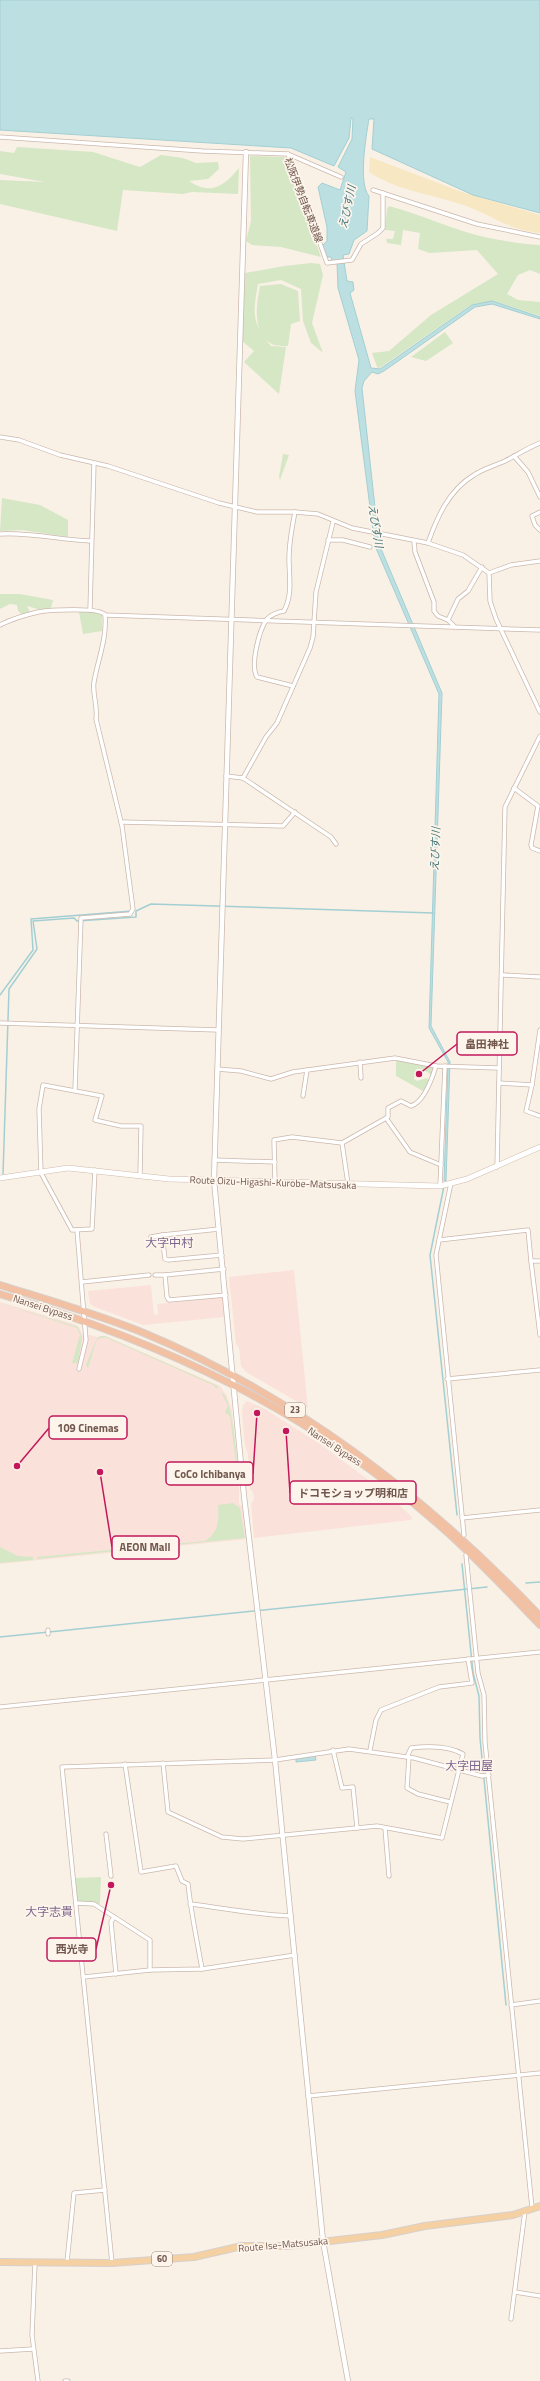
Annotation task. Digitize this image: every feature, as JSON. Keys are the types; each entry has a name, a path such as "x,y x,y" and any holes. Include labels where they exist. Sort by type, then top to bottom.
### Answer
{"highway":[{"name":"Nansei Bypass","path":"0,1285 84,1311 150,1336 234,1375 316,1423 398,1483 487,1562 540,1616"},
{"name":"Nansei Bypass","path":"0,1294 85,1321 166,1352 235,1386 340,1448 393,1487 471,1554 540,1625"}],"main road":[{"name":"Route Oizu-Higashi-Kurobe-Matsusaka","path":"0,1178 68,1168 140,1176 214,1180 440,1186 497,1167 540,1147"},
{"name":"Route Ise-Matsusaka","path":"0,2262 112,2263 194,2257 242,2246 286,2246 382,2235 407,2229 502,2217 540,2206"}],"street":[{"name":"松阪伊勢自転車道線","path":"0,137 202,151 288,154 327,262 352,260 361,244 383,228 383,193"},
{"path":"246,152 214,1180 224,1269 244,1496 276,1760 282,1835 323,2241 348,2381"},
{"path":"288,154 341,177"},
{"path":"373,190 477,224 540,238"},
{"path":"0,437 19,440 60,455 142,477 197,497 257,512 295,512 318,514 333,522 379,535 414,542 428,543 463,555 482,566 489,573 490,601 500,628 540,712"},
{"path":"428,543 444,506 464,483 473,476 514,456 521,450 540,443"},
{"path":"514,456 528,472 540,497"},
{"path":"90,610 94,463"},
{"path":"293,686 257,677 254,672 255,654 266,620 271,615 284,611 287,606 291,587 289,559 295,512"},
{"path":"540,512 532,516 535,525 540,530"},
{"path":"243,778 266,737 277,722 310,648 316,592 333,522"},
{"path":"0,534 34,534 71,540 91,540"},
{"path":"328,540 343,540 370,547"},
{"path":"414,542 415,552 434,602 434,611 438,616 448,620 454,626"},
{"path":"489,573 511,565 540,561"},
{"path":"448,620 458,599 468,591 482,566"},
{"path":"0,625 40,612 99,610 105,615 540,630"},
{"path":"75,1090 81,921 130,914 132,910 121,822 113,797 112,778 96,719 98,708 94,683 103,651 105,615"},
{"path":"497,1167 505,809 540,736"},
{"path":"226,776 243,778 331,837 336,844"},
{"path":"514,788 538,806 531,845 532,848 540,850"},
{"path":"121,822 283,826 295,812"},
{"path":"502,975 540,976"},
{"path":"0,1023 218,1030"},
{"path":"540,1030 532,1084 526,1111 540,1116"},
{"path":"217,1069 241,1071 268,1079 308,1070 398,1058 436,1066 499,1068"},
{"path":"360,1062 361,1078"},
{"path":"275,1182 274,1140 292,1137 342,1143 388,1117 388,1108 401,1101 411,1106 417,1102 432,1081 436,1066"},
{"path":"440,1186 448,1066"},
{"path":"303,1096 308,1070"},
{"path":"499,1083 532,1084"},
{"path":"95,1170 92,1229 72,1230 41,1173 38,1110 43,1085 102,1096 94,1120 121,1126 141,1126 140,1176"},
{"path":"386,1118 410,1152 441,1165"},
{"path":"342,1143 348,1184"},
{"path":"214,1160 275,1162"},
{"path":"451,1183 436,1255 447,1379 464,1535"},
{"path":"151,1237 219,1229"},
{"path":"77,1230 86,1344 79,1369"},
{"path":"439,1240 528,1230 540,1335"},
{"path":"162,1235 166,1260 222,1255"},
{"path":"531,1261 540,1261"},
{"path":"155,1275 224,1269"},
{"path":"165,1274 167,1297 169,1300 226,1295"},
{"path":"82,1282 149,1275"},
{"path":"447,1379 540,1370"},
{"path":"462,1518 540,1510"},
{"path":"370,1750 376,1720 381,1710 439,1687 472,1683 470,1589 466,1555"},
{"path":"0,1707 540,1652"},
{"path":"472,1658 484,1695 488,1775 532,2208"},
{"path":"164,1763 168,1812 222,1837 243,1839 357,1828 385,1828 442,1838 463,1754 458,1751 426,1746 411,1748 408,1757 407,1788 418,1794 450,1802"},
{"path":"112,2263 62,1766 276,1760 333,1750 370,1750 408,1757 482,1776 488,1775"},
{"path":"333,1750 342,1788 353,1787 357,1828"},
{"path":"125,1764 141,1872 176,1866 182,1881 188,1884 190,1904 202,1969"},
{"path":"385,1828 389,1876"},
{"path":"106,1834 111,1876"},
{"path":"76,1903 94,1904 150,1940 150,1970"},
{"path":"190,1904 246,1911 259,1915 291,1916"},
{"path":"114,1917 111,1922 116,1974"},
{"path":"84,1977 150,1970 202,1969 295,1955"},
{"path":"511,2005 540,2001"},
{"path":"308,2096 540,2073"},
{"path":"67,2262 74,2193 105,2190"},
{"path":"512,2319 526,2211"},
{"path":"35,2263 32,2306 33,2349 38,2381"},
{"path":"515,2292 540,2296"},
{"path":"0,2352 33,2349"}],"shaded area":[{"path":"294,1270 308,1408 246,1372 241,1366 239,1348 236,1344 229,1277"},
{"path":"151,1285 154,1315 158,1314 157,1304 224,1297 225,1317 143,1325 90,1304 88,1291"},
{"path":"0,1302 74,1324 78,1326 82,1333 97,1337 105,1336 220,1386 227,1396 232,1410 239,1482 239,1504 242,1506 247,1539 0,1564"},
{"path":"247,1401 265,1409 320,1444 385,1492 412,1517 411,1520 254,1538 251,1503 254,1500 253,1492 250,1490 248,1454 245,1446 242,1413 243,1405"}],"green space":[{"path":"17,147 93,152 140,167 161,155 183,158 196,163 218,162 219,169 208,179 189,181 204,188 217,187 228,180 239,168 238,194 192,192 183,194 123,190 117,231 0,204 0,180 45,182 0,174 0,151 14,153"},
{"path":"250,156 286,157 321,257 281,247 252,245 246,241 251,221"},
{"path":"389,206 476,235 508,242 540,245 540,274 530,270 518,275 507,294 518,300 540,302 540,316 493,301 471,305 378,369 372,353 389,351 431,315 498,274 477,250 430,253 418,249 420,233 403,230 401,245 387,243 386,239 393,239 395,231 385,230 387,209"},
{"path":"311,263 320,264 323,275 312,323 323,353 311,343 303,321 301,289 281,280 258,284 255,303 255,317 260,330 264,338 271,346 286,347 279,394 244,362 254,351 242,341 245,273"},
{"path":"281,284 298,291 300,321 291,324 288,346 274,345 265,339 258,326 257,318 260,286"},
{"path":"445,332 453,343 426,361 411,357"},
{"path":"283,454 289,455 280,480 279,477"},
{"path":"2,498 40,505 68,520 68,537 22,530 0,531"},
{"path":"0,594 20,594 53,600 51,608 41,610 27,606 30,612 23,615 18,611 17,605 10,604 0,609"},
{"path":"91,611 102,615 102,631 83,634 79,612"},
{"path":"399,1059 434,1068 431,1077 429,1073 421,1069 416,1069 414,1079 417,1081 426,1078 430,1080 423,1091 396,1076 396,1062"},
{"path":"0,1303 78,1327 82,1338 78,1363 72,1363 80,1335 77,1328"},
{"path":"105,1336 218,1386 217,1389 213,1385 105,1337 97,1339 88,1368 86,1365 97,1338"},
{"path":"221,1392 229,1407 232,1420 239,1487 230,1416 225,1412 228,1406"},
{"path":"233,1503 240,1508 245,1538 37,1559 37,1557 205,1541 216,1530 218,1505"},
{"path":"0,1547 18,1556 33,1557 33,1560 0,1563"},
{"path":"101,1877 100,1903 98,1905 90,1902 77,1902 74,1878"}],"sand":[{"path":"370,157 462,192 540,215 540,233 508,225 460,204 390,183 369,172"}],"water":[{"name":"えびす川","path":"0,0 540,0 540,213 473,195 372,149 374,119 369,119 363,171 366,190 369,196 367,231 354,240 349,254 343,255 347,281 353,282 354,290 350,293 371,368 380,369 472,305 492,301 540,317 540,319 492,304 475,307 384,371 378,374 372,372 364,381 362,388 379,544 442,693 431,1026 450,1062 446,1181 444,1181 448,1062 429,1028 439,694 375,546 355,391 359,360 338,288 337,263 332,261 331,257 326,257 322,246 327,241 327,227 318,187 322,183 340,190 346,172 338,167 352,139 353,118 351,118 349,138 334,166 291,148 0,130"},
{"path":"315,1756 316,1760 296,1762 296,1759"}],"waterway":[{"path":"3,1174 9,989 37,949 33,921 74,918 77,921 136,917 136,911 151,904 433,913"},
{"path":"0,995 33,950 31,919 132,911"},
{"path":"444,1186 430,1255 457,1515"},
{"path":"462,1564 473,1673 479,1696 480,1738 506,2005"},
{"path":"526,1583 540,1582"},
{"path":"0,1637 487,1587"}],"place":[{"name":"畠田神社","path":"419,1074"},
{"name":"CoCo Ichibanya","path":"257,1413"},
{"name":"ドコモショップ明和店","path":"286,1431"},
{"name":"109 Cinemas","path":"17,1466"},
{"name":"AEON Mall","path":"100,1472"},
{"name":"西光寺","path":"111,1885"}],"district":[{"name":"大字中村","path":"169,1243"},
{"name":"大字田屋","path":"469,1766"},
{"name":"大字志貴","path":"49,1912"}]}
